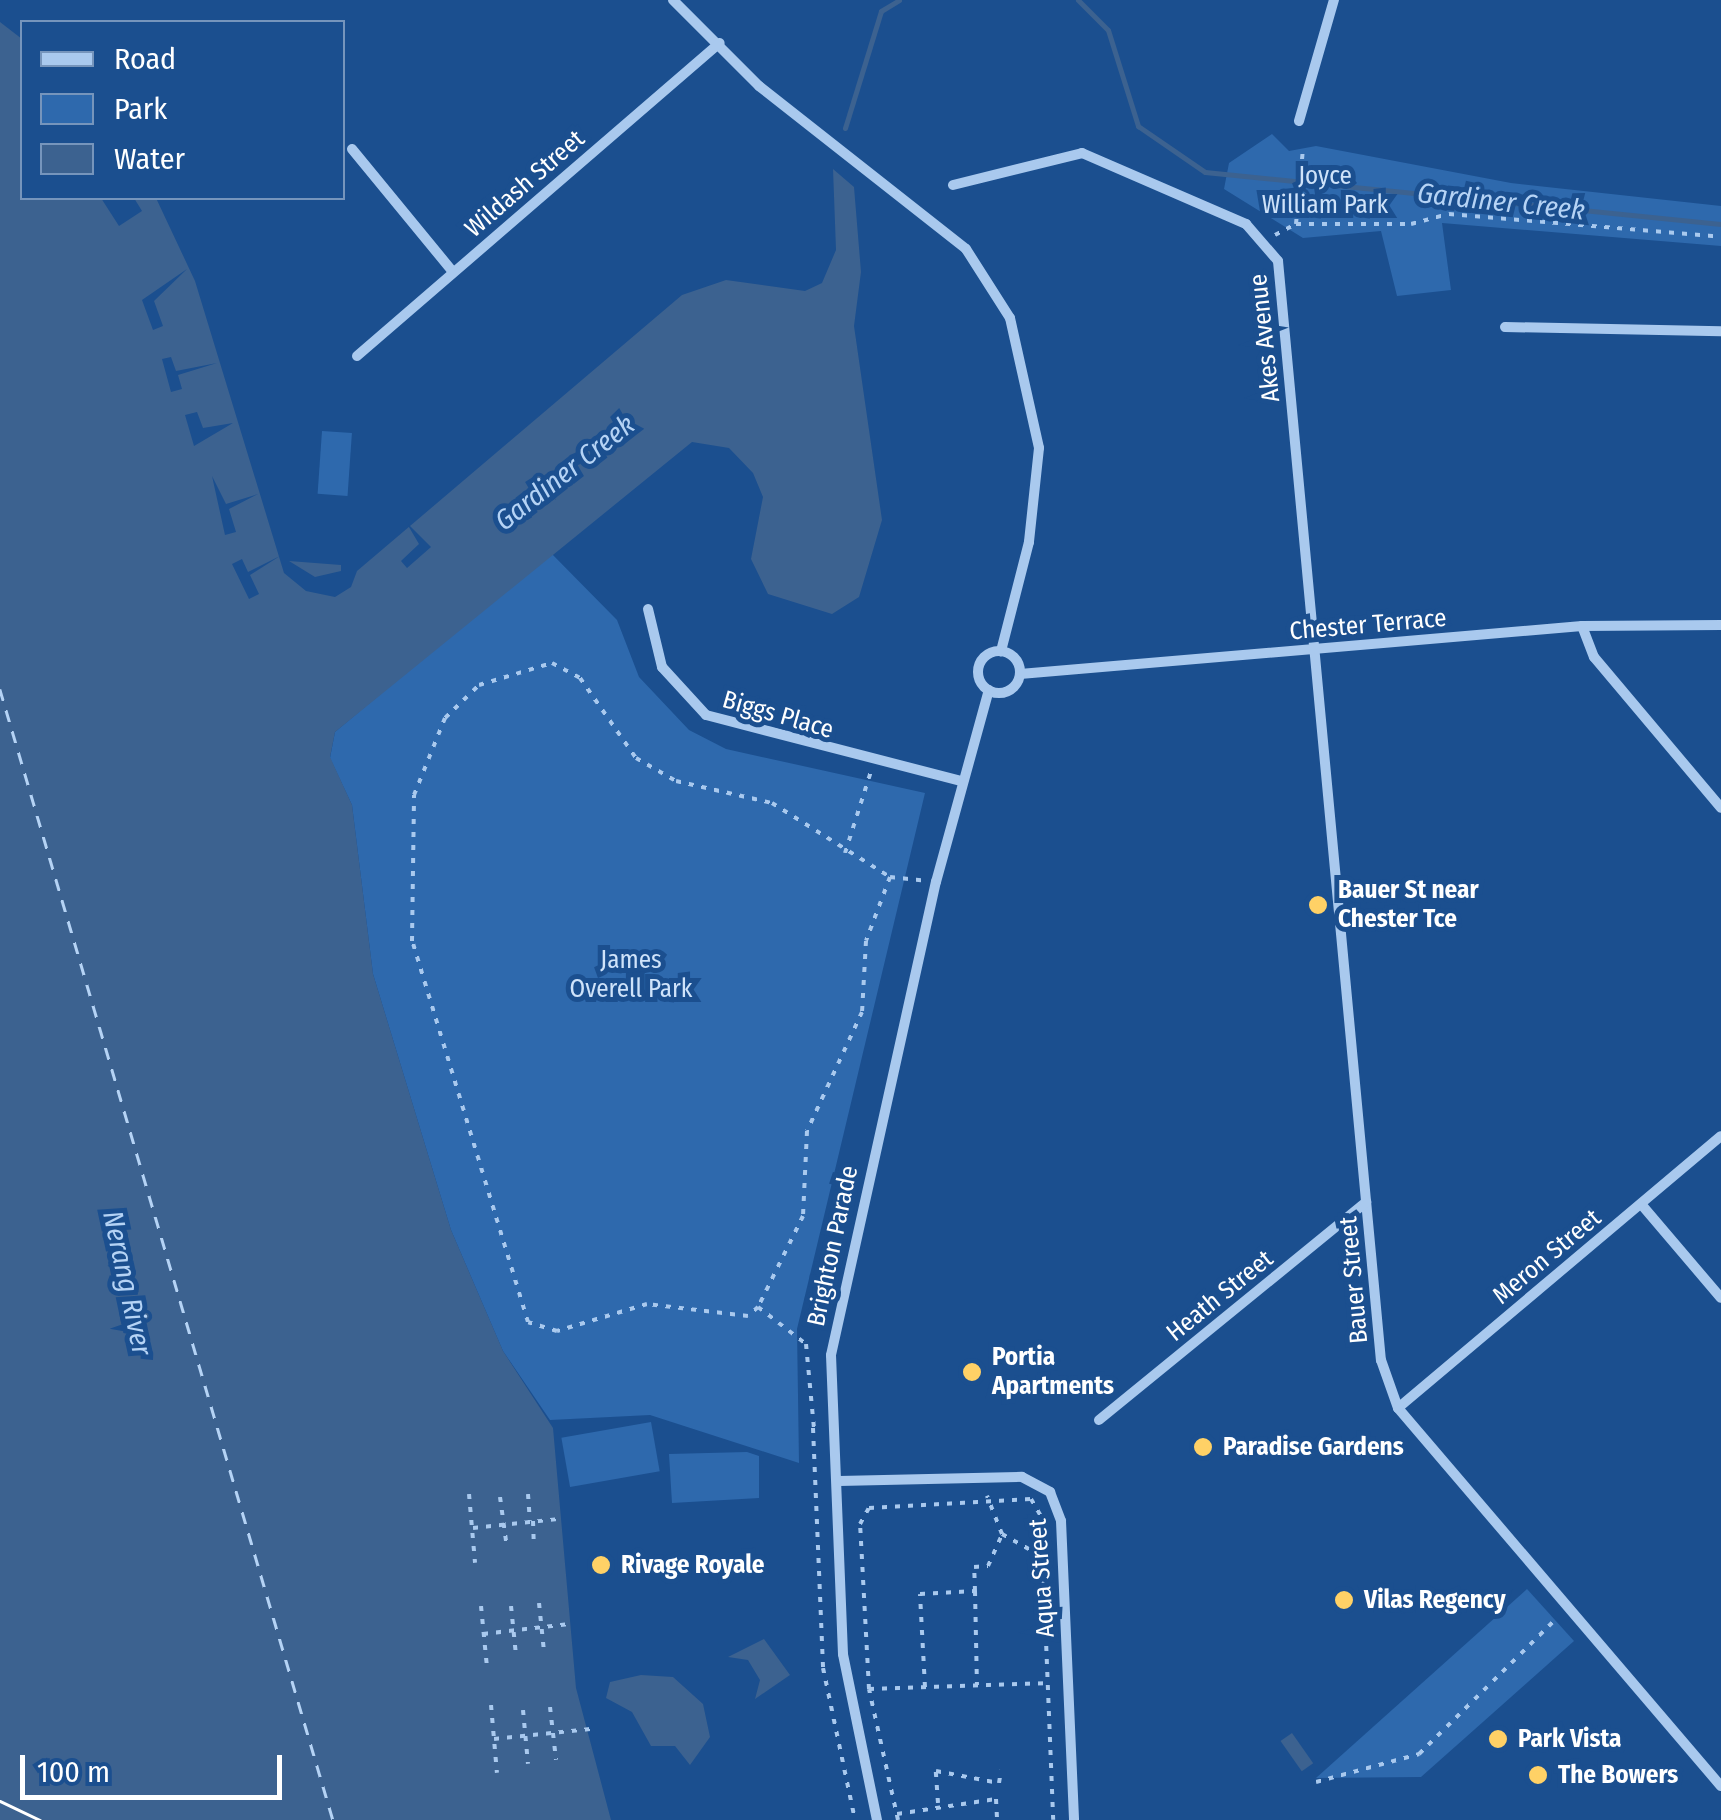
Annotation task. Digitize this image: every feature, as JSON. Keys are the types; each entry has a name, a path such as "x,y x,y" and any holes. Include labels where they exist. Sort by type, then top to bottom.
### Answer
{"street":[{"path":"673,0 818,134 966,248 1010,318 1025,362 1038,466 1001,651 1020,674 1010,690 990,690"},
{"path":"1299,121 1334,0"},
{"name":"Wildash Street","path":"357,356 720,43"},
{"path":"352,149 452,272"},
{"name":"Akes Avenue","path":"954,185 1082,153 1266,240 1278,261 1316,650"},
{"path":"1505,327 1721,331"},
{"name":"Biggs Place","path":"648,609 662,666 706,715 874,762 962,781"},
{"name":"Chester Terrace","path":"1020,674 1582,626 1721,625"},
{"path":"1582,626 1594,657 1721,808"},
{"name":"Bauer Street","path":"1316,650 1381,1360 1398,1408 1721,1786"},
{"name":"Brighton Parade","path":"877,1820 843,1654 836,1313 936,882 990,690 979,666 1001,651"},
{"name":"Meron Street","path":"1398,1408 1721,1136"},
{"name":"Heath Street","path":"1099,1420 1366,1202"},
{"path":"1641,1204 1721,1298"},
{"name":"Aqua Street","path":"839,1482 1022,1477 1050,1492 1062,1521 1074,1820"}],"path":[{"path":"1296,224 1294,206 1303,148"},
{"path":"1266,240 1296,224 1411,224 1449,214 1721,237"},
{"path":"890,877 866,941 862,1012 807,1131 803,1216 758,1306 748,1316 648,1304 557,1331 528,1322 416,960 414,794 445,718 478,685 552,664 580,678 636,758 676,781 790,811 845,852 890,877 936,882"},
{"path":"845,852 874,762"},
{"path":"758,1306 806,1344 823,1668 855,1820"},
{"path":"813,1428 836,1430"},
{"path":"469,1494 475,1562"},
{"path":"528,1494 534,1546"},
{"path":"987,1496 1002,1534 1043,1557"},
{"path":"1001,1770 999,1783 936,1771 938,1803 933,1812 897,1817 870,1688 863,1517 880,1500 987,1496 1036,1504 1043,1557 1053,1820"},
{"path":"500,1497 507,1548"},
{"path":"473,1528 558,1518"},
{"path":"977,1685 974,1568 988,1566 1002,1534"},
{"path":"924,1687 920,1594 976,1591"},
{"path":"539,1603 544,1651"},
{"path":"481,1606 486,1667"},
{"path":"511,1606 516,1654"},
{"path":"1316,1782 1419,1754 1568,1608"},
{"path":"482,1634 569,1624"},
{"path":"870,1688 1046,1682"},
{"path":"491,1705 497,1773"},
{"path":"550,1707 556,1760"},
{"path":"522,1710 528,1764"},
{"path":"494,1739 590,1729"},
{"path":"938,1803 996,1800 997,1820"}],"green space":[{"name":"Joyce William Park","path":"1272,134 1289,151 1316,146 1511,183 1721,206 1721,246 1442,223 1451,290 1397,296 1381,231 1303,238 1224,189 1229,163"},
{"path":"322,431 352,433 348,496 318,494"},
{"name":"James Overell Park","path":"550,552 617,620 639,677 689,730 726,749 925,793 797,1329 799,1463 650,1415 550,1420 503,1351 451,1230 373,974 352,805 330,758 335,732"},
{"path":"651,1422 660,1471 570,1487 561,1438"},
{"path":"747,1452 759,1456 759,1498 672,1503 669,1454"},
{"path":"1527,1589 1574,1641 1421,1777 1316,1778"}],"water":[{"name":"Nerang River","path":"0,22 20,37 20,200 157,200 195,281 284,573 306,591 335,597 351,587 357,571 682,295 726,280 805,291 822,283 836,250 833,169 854,187 861,272 854,326 882,520 859,597 832,614 768,594 751,559 763,497 753,473 729,448 692,442 335,732 330,757 352,805 373,974 451,1230 503,1351 553,1428 576,1688 611,1820 0,1820"},
{"path":"289,561 341,565 341,571 315,577"},
{"path":"764,1639 790,1675 755,1699 760,1680 748,1660 728,1657"},
{"path":"641,1675 673,1677 703,1704 710,1737 690,1765 675,1746 651,1746 632,1712 606,1698 610,1682"},
{"path":"1292,1733 1313,1763 1302,1771 1281,1741"}],"pier":[{"path":"102,200 135,200 142,211 119,226"},
{"path":"187,269 154,301 163,326 153,330 142,300"},
{"path":"171,357 176,371 217,363 178,375 182,389 171,392 162,359"},
{"path":"197,412 203,428 233,423 194,446 185,415"},
{"path":"212,476 226,504 258,494 229,509 236,532 225,535"},
{"path":"406,522 431,547 407,568 401,561 419,544"},
{"path":"280,556 250,575 259,594 249,599 232,564 242,559 248,572"}],"waterway":[{"name":"Gardiner Creek","path":"845,128 881,11 899,0"},
{"name":"Gardiner Creek","path":"1078,0 1108,30 1138,126 1205,172 1721,224"}],"ferry route":[{"path":"0,689 333,1820"}],"tram line":[{"path":"0,1801 40,1820"}],"place":[{"name":"Bauer St near Chester Tce","path":"1318,905"},
{"name":"Portia Apartments","path":"972,1372"},
{"name":"Paradise Gardens","path":"1203,1447"},
{"name":"Rivage Royale","path":"601,1565"},
{"name":"Vilas Regency","path":"1344,1600"},
{"name":"Park Vista","path":"1498,1739"},
{"name":"The Bowers","path":"1538,1775"}]}
